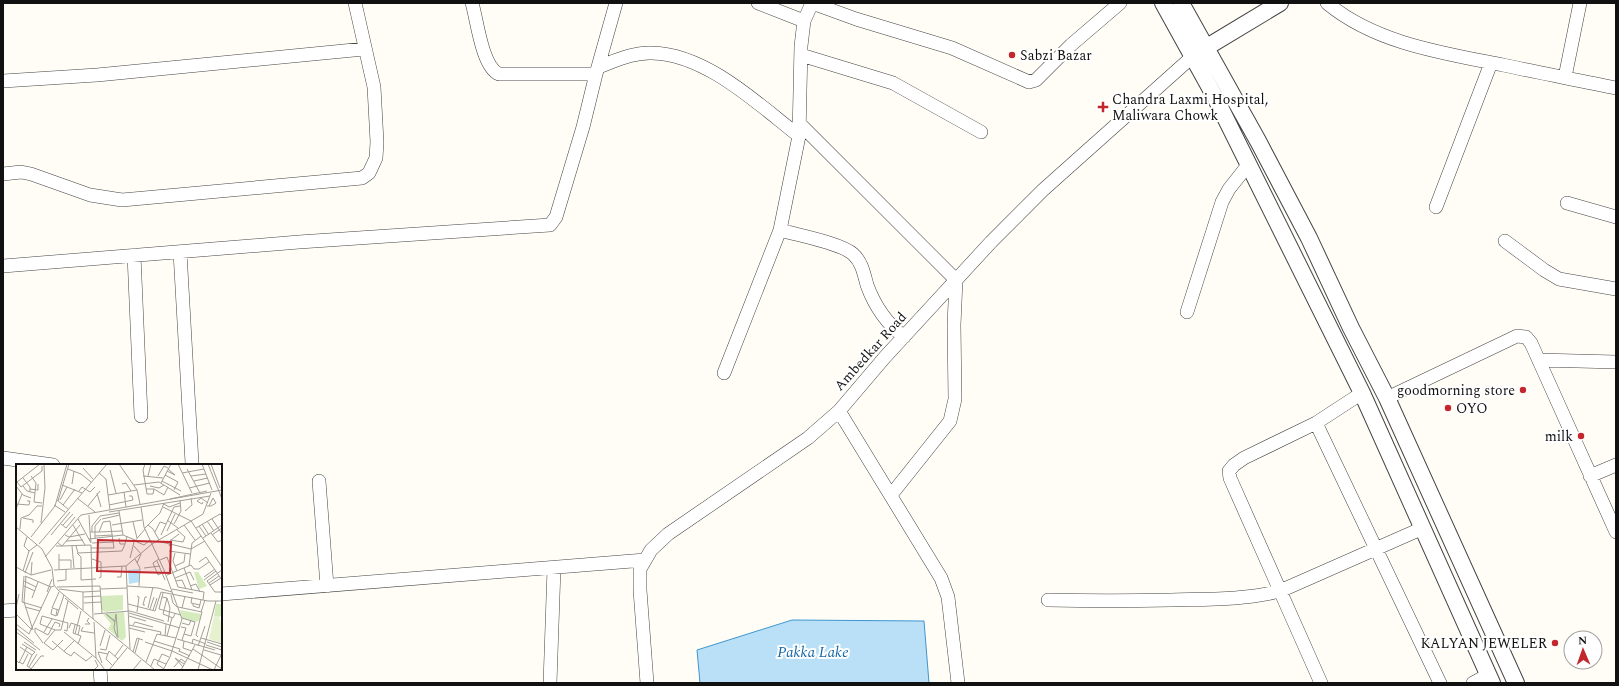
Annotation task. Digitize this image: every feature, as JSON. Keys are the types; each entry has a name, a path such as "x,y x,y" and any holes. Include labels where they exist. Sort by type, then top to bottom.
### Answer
{"street":[{"path":"3,174 21,172 31,174 90,195 122,200 362,178 369,173 376,158 377,142 374,87 364,49 355,3"},
{"path":"472,3 486,58 494,71 499,74 597,70 636,54 650,53 684,59 699,65 799,129 956,280 954,325 955,399 950,421 891,495"},
{"path":"3,266 550,225 554,221 583,127 616,3"},
{"path":"758,3 804,21"},
{"path":"724,374 780,230 799,129 800,55 804,21 812,3 856,19 952,48 1029,82 1036,80 1070,46 1120,3"},
{"path":"1163,3 1215,97 1362,393 1490,679 1473,683"},
{"path":"1182,3 1286,192 1351,328 1387,398 1516,683"},
{"path":"1192,57 1280,3"},
{"path":"1327,3 1342,16 1401,42 1443,53 1616,88"},
{"path":"1565,78 1580,3"},
{"path":"3,81 97,75 364,49"},
{"path":"800,55 893,83 981,132"},
{"name":"Ambedkar Road","path":"647,683 640,590 640,569 650,550 668,534 808,438 839,411 956,280 1043,190 1192,57"},
{"path":"1436,207 1491,63"},
{"path":"1186,312 1222,202 1248,165"},
{"path":"1567,203 1616,216"},
{"path":"780,230 840,247 853,254 862,268 880,314 891,327 904,337"},
{"path":"1504,241 1559,279 1616,289"},
{"path":"180,252 192,463"},
{"path":"134,256 141,416"},
{"path":"1387,398 1517,336 1526,337 1532,342 1538,360 1616,532"},
{"path":"1538,360 1616,362"},
{"path":"1321,683 1230,478 1229,470 1234,464 1244,458 1316,423 1362,393"},
{"path":"839,411 941,578 948,597 958,683"},
{"path":"1316,423 1440,683"},
{"path":"3,458 46,464"},
{"path":"1590,476 1616,465"},
{"path":"319,481 327,586"},
{"path":"1048,600 1086,601 1223,599 1264,595 1280,591 1423,528"},
{"path":"222,594 645,560"},
{"path":"550,683 554,568"},
{"path":"3,611 16,610"},
{"path":"100,670 101,683"}],"water":[{"name":"Pakka Lake","path":"792,620 924,621 929,683 700,683 697,650"}],"place":[{"name":"Sabzi Bazar","path":"1012,55"},
{"name":"Chandra Laxmi Hospital, Maliwara Chowk","path":"1103,107"},
{"name":"goodmorning store","path":"1523,390"},
{"name":"OYO","path":"1448,408"},
{"name":"milk","path":"1581,436"},
{"name":"KALYAN JEWELER","path":"1555,643"}]}
